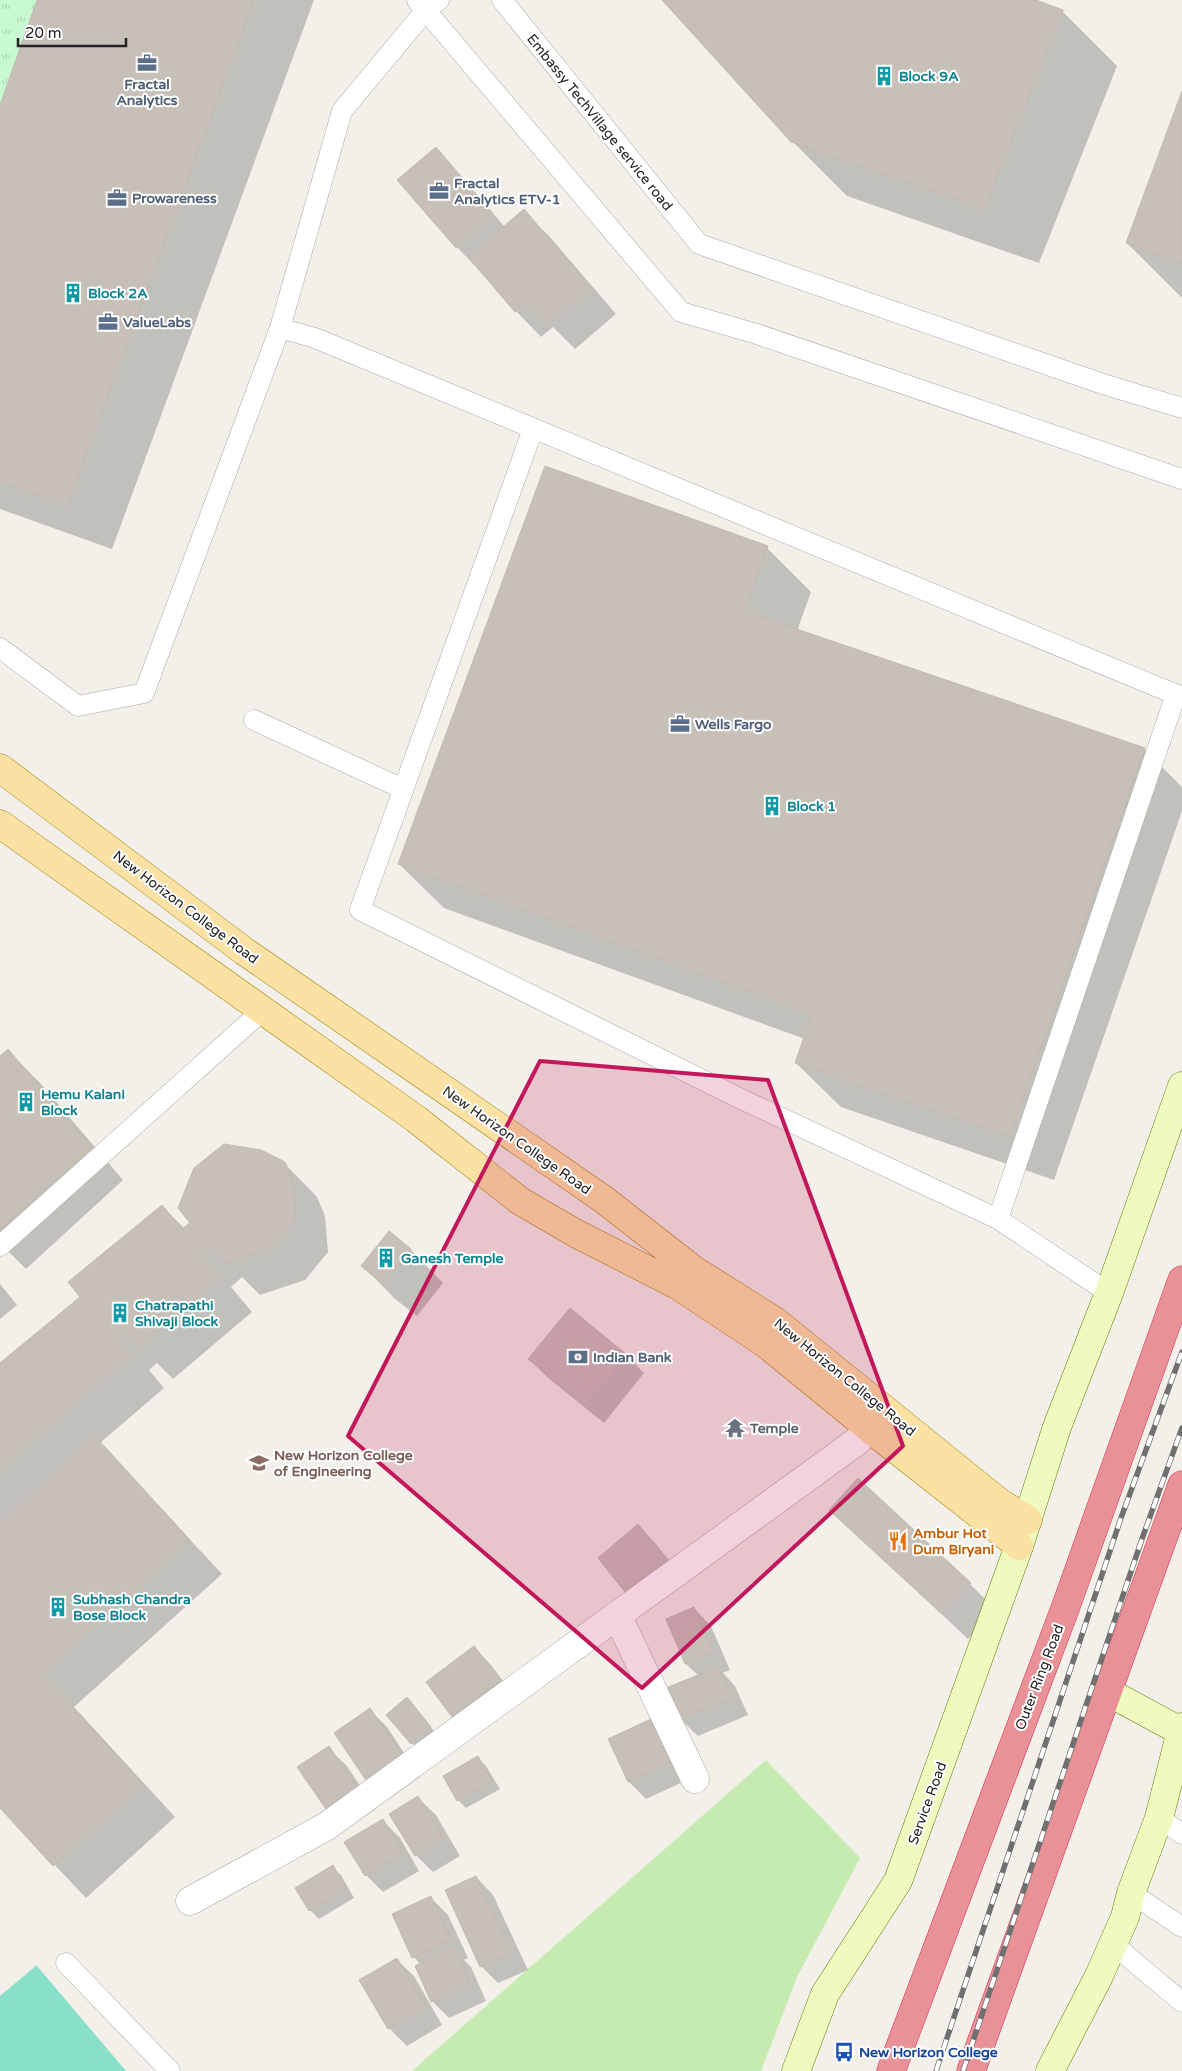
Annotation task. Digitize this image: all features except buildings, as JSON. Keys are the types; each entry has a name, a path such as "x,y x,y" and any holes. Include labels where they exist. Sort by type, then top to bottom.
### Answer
{"highway":[{"name":"Outer Ring Road","path":"891,2071 1063,1614 1182,1280"},
{"path":"971,2071 1182,1485"}],"main road":[{"name":"New Horizon College Road","path":"0,768 244,951 603,1199 694,1270 775,1321 879,1420 1019,1546"},
{"name":"New Horizon College Road","path":"0,824 416,1119 520,1201 577,1234 677,1285 1028,1520"}],"street":[{"name":"Service Road","path":"796,2071 825,1994 898,1881 1019,1546 1057,1427 1109,1293 1182,1086"},
{"path":"190,1901 327,1826 856,1442 879,1420"},
{"path":"617,1615 696,1779"},
{"path":"1050,2071 1099,1976 1125,1917 1131,1893 1159,1818 1182,1730 1108,1692"}],"lane":[{"name":"Embassy TechVillage service road","path":"502,0 699,244 1103,384 1182,408"},
{"path":"0,648 78,706 144,693 280,328 342,111 427,4 682,312 757,334 1182,479"},
{"path":"280,328 315,338 1179,695 998,1219"},
{"path":"533,429 360,910 739,1098 998,1219 1109,1293"},
{"path":"254,720 403,789"},
{"path":"0,1246 262,1011"},
{"path":"1159,1818 1182,1834"},
{"path":"1131,1893 1182,1927"},
{"path":"1113,1944 1182,2002"},
{"path":"66,1963 170,2071"}],"highlighted area":[{"path":"540,1061 768,1080 903,1446 642,1688 348,1436"}],"green space":[{"path":"0,0 37,0 0,105"},
{"path":"766,1760 860,1858 797,1977 761,2071 412,2071"},
{"path":"37,1965 126,2071 0,2071 0,1996"}],"railway":[{"path":"936,2071 1121,1518 1182,1352"},
{"path":"963,2071 1143,1536 1182,1428"}],"place":[{"name":"Fractal Analytics","path":"147,63"},
{"name":"Block 9A","path":"884,76"},
{"name":"Fractal Analytics ETV-1","path":"439,191"},
{"name":"Prowareness","path":"117,198"},
{"name":"Block 2A","path":"73,293"},
{"name":"ValueLabs","path":"108,322"},
{"name":"Wells Fargo","path":"680,724"},
{"name":"Block 1","path":"772,806"},
{"name":"Hemu Kalani Block","path":"26,1102"},
{"name":"Ganesh Temple","path":"386,1258"},
{"name":"Chatrapathi Shivaji Block","path":"120,1313"},
{"name":"Indian Bank","path":"578,1357"},
{"name":"Temple","path":"735,1428"},
{"name":"New Horizon College of Engineering","path":"259,1463"},
{"name":"Ambur Hot Dum Biryani","path":"898,1541"},
{"name":"Subhash Chandra Bose Block","path":"58,1607"},
{"name":"New Horizon College","path":"844,2052"}]}
